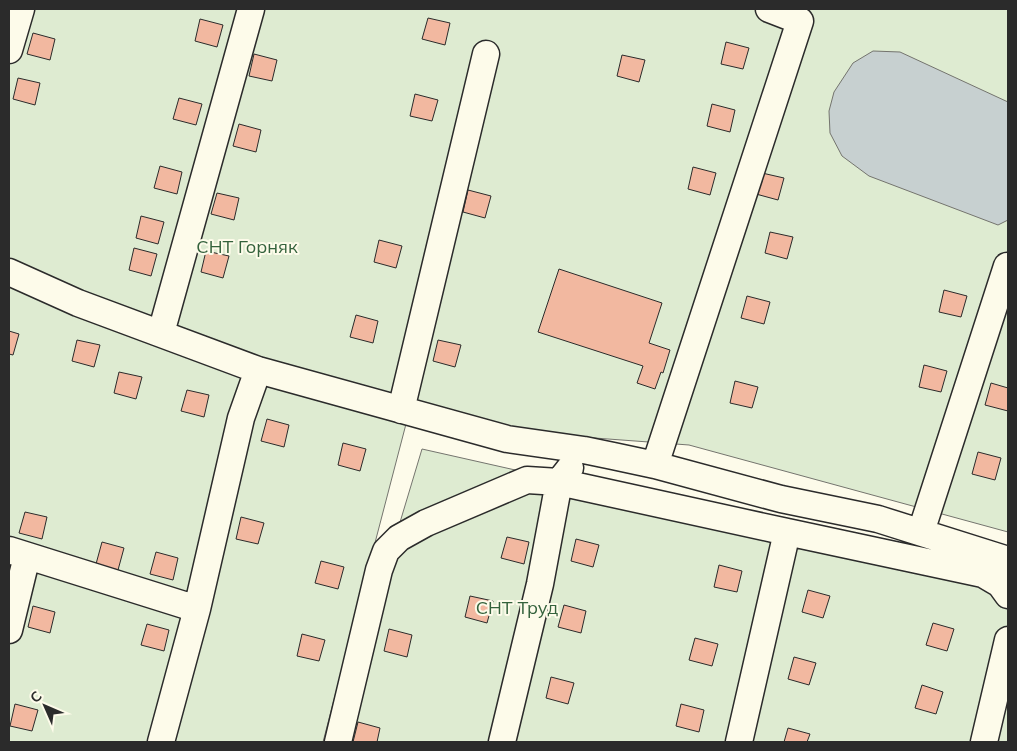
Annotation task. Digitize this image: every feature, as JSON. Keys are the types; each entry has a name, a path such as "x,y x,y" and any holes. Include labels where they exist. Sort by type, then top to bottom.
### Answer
{"street":[{"path":"9,50 21,9"},
{"path":"161,334 251,9"},
{"path":"655,465 800,21 769,9"},
{"path":"401,410 486,54"},
{"path":"921,532 1007,266"},
{"path":"9,272 78,303 258,370 507,439 584,450 655,465 781,499 878,519 1008,560"},
{"path":"160,742 196,610 242,418 258,370"},
{"path":"502,742 540,584 559,482 584,450"},
{"path":"338,742 378,570 386,552 399,538 426,523 528,480 559,482 983,574 1000,584 1008,595"},
{"path":"739,742 787,532"},
{"path":"9,630 18,553 196,610"},
{"path":"984,742 1008,640"}],"green space":[{"name":"СНТ Горняк","path":"9,9 1008,9 1008,532 689,445 406,424 323,742 9,742"},
{"name":"СНТ Труд","path":"422,449 1008,581 1008,742 334,742"}],"shaded area":[{"path":"873,51 900,52 1008,102 1008,220 998,225 869,176 842,156 830,133 829,111 834,92 853,63"}],"building":[{"path":"428,18 450,23 445,45 422,39"},
{"path":"200,19 223,25 217,47 195,41"},
{"path":"33,33 55,39 50,60 27,54"},
{"path":"726,42 749,48 743,69 721,64"},
{"path":"254,54 277,60 272,81 249,76"},
{"path":"622,55 645,60 639,82 617,76"},
{"path":"18,78 40,83 35,105 13,99"},
{"path":"415,94 438,100 432,121 410,116"},
{"path":"179,98 202,104 196,125 173,119"},
{"path":"712,104 735,110 730,132 707,126"},
{"path":"239,124 261,130 256,152 233,146"},
{"path":"160,166 182,172 177,194 154,188"},
{"path":"693,167 716,173 710,195 688,189"},
{"path":"762,173 784,178 778,200 756,194"},
{"path":"468,190 491,196 485,218 463,212"},
{"path":"217,193 239,198 234,220 211,214"},
{"path":"141,216 164,222 158,244 136,238"},
{"path":"770,232 793,237 787,259 765,253"},
{"path":"379,240 402,246 396,268 374,262"},
{"path":"134,248 157,254 151,276 129,270"},
{"path":"206,251 229,256 223,278 201,272"},
{"path":"559,269 662,303 649,343 670,350 663,373 661,372 655,389 637,383 643,366 538,332"},
{"path":"944,290 967,296 961,317 939,312"},
{"path":"747,296 770,302 764,324 741,318"},
{"path":"356,315 378,321 373,343 350,337"},
{"path":"9,331 19,334 13,355 9,354"},
{"path":"77,340 100,345 94,367 72,361"},
{"path":"438,340 461,345 455,367 433,361"},
{"path":"924,365 947,371 941,392 919,387"},
{"path":"119,372 142,377 136,399 114,393"},
{"path":"735,381 758,387 752,408 730,403"},
{"path":"991,383 1008,388 1008,411 985,405"},
{"path":"187,390 209,395 204,417 181,411"},
{"path":"267,419 289,425 284,447 261,441"},
{"path":"343,443 366,449 360,471 338,465"},
{"path":"978,452 1001,458 995,480 972,474"},
{"path":"25,512 47,517 42,539 19,533"},
{"path":"241,517 264,523 258,544 236,539"},
{"path":"507,537 529,542 524,564 501,558"},
{"path":"576,539 599,545 593,567 571,561"},
{"path":"102,542 124,548 118,570 96,564"},
{"path":"156,552 178,558 173,580 150,574"},
{"path":"321,561 344,567 338,589 315,583"},
{"path":"719,565 742,571 737,592 714,587"},
{"path":"808,590 830,596 823,618 802,612"},
{"path":"470,596 493,601 487,623 465,617"},
{"path":"564,605 586,611 581,633 558,627"},
{"path":"33,606 55,612 50,633 28,627"},
{"path":"933,623 954,629 947,651 926,645"},
{"path":"147,624 169,630 164,651 141,645"},
{"path":"389,629 412,635 407,657 384,651"},
{"path":"302,634 325,640 319,661 297,656"},
{"path":"695,638 718,644 712,666 689,660"},
{"path":"794,657 816,663 809,685 788,679"},
{"path":"551,677 574,683 568,704 546,698"},
{"path":"922,685 943,692 936,714 915,708"},
{"path":"15,704 38,710 32,731 10,726"},
{"path":"681,704 704,710 699,732 676,726"},
{"path":"358,722 380,728 377,742 353,742"},
{"path":"788,728 810,734 807,742 784,742"}]}
